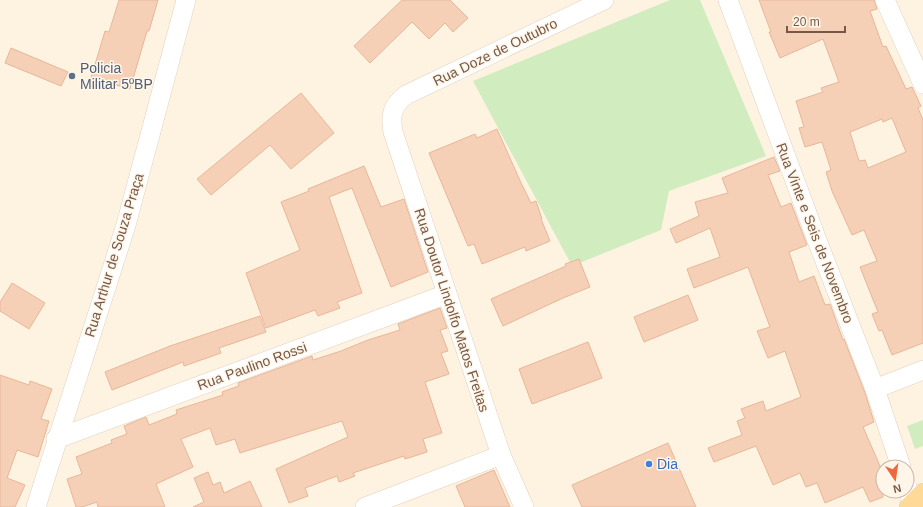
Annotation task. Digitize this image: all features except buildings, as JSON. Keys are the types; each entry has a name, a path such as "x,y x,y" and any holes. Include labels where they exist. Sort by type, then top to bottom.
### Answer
{"street":[{"name":"Rua Arthur de Souza Praça","path":"36,507 56,439 126,225 186,0"},
{"name":"Rua Doze de Outubro","path":"393,111 397,102 406,95 604,0"},
{"name":"Rua Vinte e Seis de Novembro","path":"728,0 818,243 875,389 898,459"},
{"path":"885,0 923,84"},
{"name":"Rua Doutor Lindolfo Matos Freitas","path":"393,111 391,121 393,132 501,455 524,507"},
{"name":"Rua Paulino Rossi","path":"56,439 447,294"},
{"path":"875,389 923,370"},
{"path":"365,507 501,455"}],"green space":[{"path":"670,0 700,0 766,156 669,191 661,230 572,266 473,81"},
{"path":"923,420 923,446 915,449 907,426"}],"place":[{"name":"Policia Militar 5ºBP","path":"72,76"},
{"name":"Dia","path":"649,464"}]}
